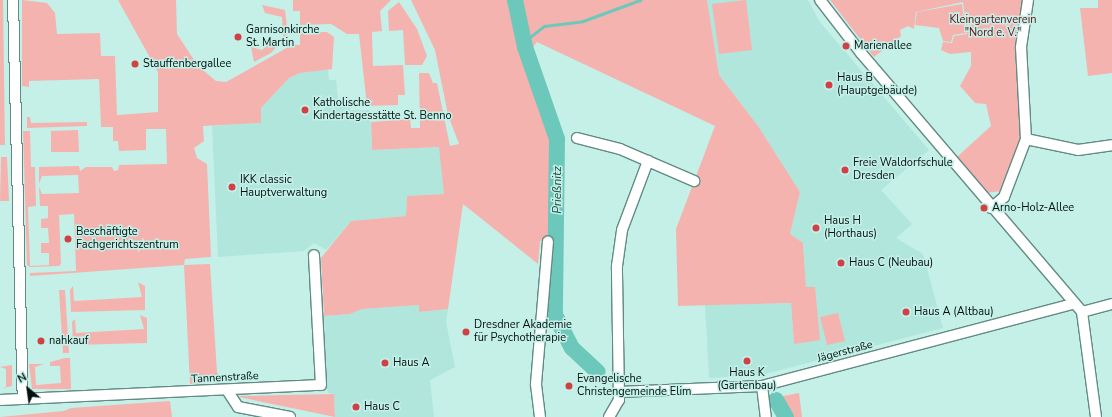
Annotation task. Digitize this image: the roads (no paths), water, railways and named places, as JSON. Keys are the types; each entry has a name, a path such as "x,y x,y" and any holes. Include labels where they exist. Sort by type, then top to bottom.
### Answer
{"street":[{"path":"13,0 23,399"},
{"path":"820,0 846,35 991,208 1073,304 1082,312 1096,417"},
{"path":"991,208 1004,197 1026,140 1021,47 1028,0"},
{"path":"576,138 620,149 694,181"},
{"path":"1026,140 1078,150 1112,145"},
{"path":"609,417 619,400 617,266 625,215 648,161"},
{"path":"540,417 536,380 548,242"},
{"name":"Tannenstraße","path":"0,400 321,385 314,255"},
{"name":"Jägerstraße","path":"619,392 762,386 1073,304"},
{"path":"1082,312 1112,304"},
{"path":"762,386 766,417"},
{"path":"227,390 238,406 290,417"}],"waterway":[{"name":"Prießnitz","path":"515,0 525,47 557,139 555,315 572,348 598,372"},
{"path":"525,47 530,37 544,26 583,21 640,0"},
{"name":"Prießnitz","path":"776,400 786,417"}],"place":[{"name":"Garnisonkirche St. Martin","path":"238,37"},
{"name":"Marienallee","path":"846,46"},
{"name":"Stauffenbergallee","path":"135,64"},
{"name":"Haus B (Hauptgebäude)","path":"829,85"},
{"name":"Katholische Kindertagesstätte St. Benno","path":"305,110"},
{"name":"Freie Waldorfschule Dresden","path":"845,170"},
{"name":"IKK classic Hauptverwaltung","path":"232,187"},
{"name":"Arno-Holz-Allee","path":"984,208"},
{"name":"Haus H (Horthaus)","path":"816,228"},
{"name":"Beschäftigte Fachgerichtszentrum","path":"68,239"},
{"name":"Haus C (Neubau)","path":"841,263"},
{"name":"Haus A (Altbau)","path":"906,312"},
{"name":"Dresdner Akademie für Psychotherapie","path":"466,332"},
{"name":"nahkauf","path":"41,341"},
{"name":"Haus K (Gartenbau)","path":"747,361"},
{"name":"Haus A","path":"385,363"},
{"name":"Evangelische Christengemeinde Elim","path":"569,386"},
{"name":"Haus C","path":"356,407"}],"park label":[{"name":"Kleingartenverein \"Nord e. V.\"","path":"993,27"}]}
